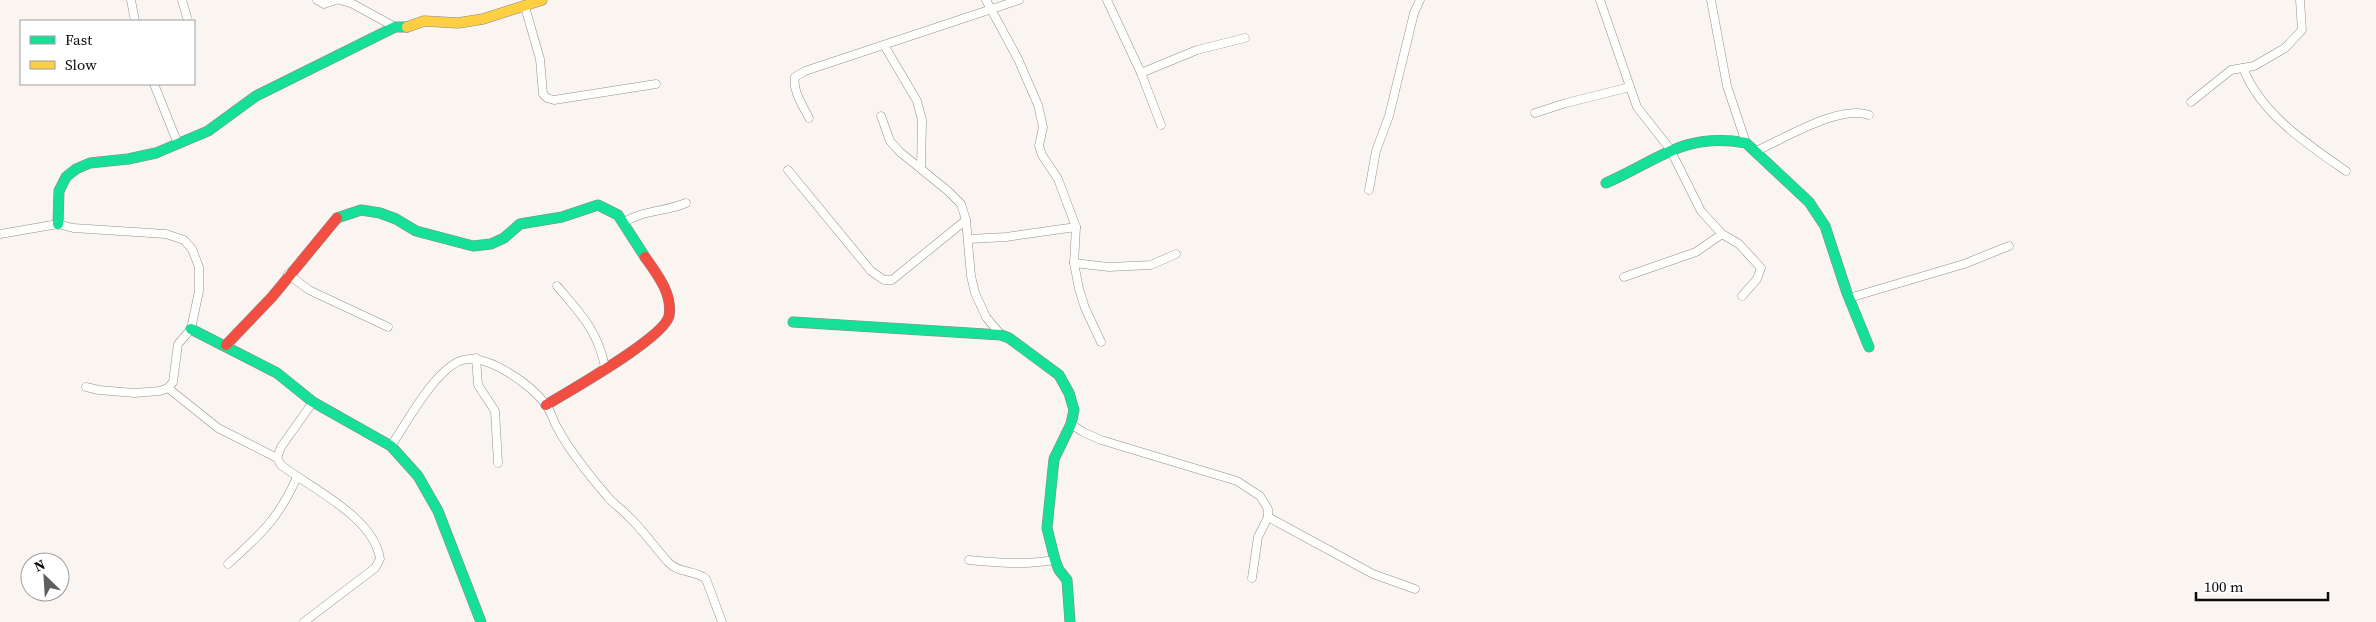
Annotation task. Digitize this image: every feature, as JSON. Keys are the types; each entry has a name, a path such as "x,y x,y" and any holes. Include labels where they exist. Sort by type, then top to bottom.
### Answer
{"street":[{"path":"131,0 135,20"},
{"path":"182,0 187,17"},
{"path":"317,0 324,4 338,0 352,4 395,27"},
{"path":"58,224 59,191 66,177 76,169 90,163 147,155 208,131 256,96 395,27 412,27 424,21 467,22 525,7 542,0"},
{"path":"986,0 1018,60 1038,105 1043,126 1039,146 1042,155 1058,179 1076,227 1074,264 1085,308 1101,342"},
{"path":"809,118 796,91 794,82 795,77 804,71 1019,0"},
{"path":"1107,0 1141,73 1161,125"},
{"path":"1369,190 1376,151 1389,116 1414,13 1420,0"},
{"path":"1600,0 1622,57 1637,107 1670,149 1701,211 1722,234 1739,244 1761,268 1757,279 1742,296"},
{"path":"1711,0 1728,86 1746,143"},
{"path":"2191,102 2231,70 2254,66 2285,48 2302,30 2300,0"},
{"path":"525,7 540,59 543,94 547,98 554,100 656,84"},
{"path":"1141,73 1197,50 1246,38"},
{"path":"884,45 916,101 922,120 921,168"},
{"path":"2243,68 2251,87 2296,136 2346,171"},
{"path":"154,85 178,144"},
{"path":"1535,113 1630,87"},
{"path":"1756,151 1794,133 1838,116 1855,112 1869,115"},
{"path":"881,116 890,141 900,152 962,204 969,239 969,258 975,293 986,317 1000,335"},
{"path":"1606,183 1624,176 1670,149 1710,141 1732,140 1746,143 1809,202 1824,226 1849,298 1869,347"},
{"path":"788,170 872,271 884,280 892,280 912,266 966,220"},
{"path":"623,223 638,215 673,208 686,203"},
{"path":"226,345 272,296 288,274 335,219 348,213 362,210 396,219 416,232 434,238 473,246 491,244 504,238 520,224 562,217 598,205 614,212 623,223 667,291 669,315 665,325 646,342 546,405"},
{"path":"0,234 58,224 73,228 166,234 184,240 192,249 199,267 199,290 191,329 178,344 173,382 168,388 160,391 134,393 86,387"},
{"path":"969,239 1006,237 1076,227"},
{"path":"1624,277 1696,252 1722,234"},
{"path":"1849,298 1964,264 2009,246"},
{"path":"1074,264 1109,267 1151,266 1176,254"},
{"path":"288,274 308,290 388,327"},
{"path":"557,286 588,323 598,342 605,367"},
{"path":"793,322 1000,335 1009,338 1059,375 1069,393 1074,410 1071,424 1054,459 1048,503 1049,542 1059,570 1067,580 1070,622"},
{"path":"191,329 226,345 277,373 313,402 391,446 418,476 438,511 481,622"},
{"path":"391,446 442,373 461,360 476,358 491,363 516,378 546,405 573,455 608,498 628,515 674,568 702,575 706,579 722,622"},
{"path":"476,358 478,385 495,410 498,463"},
{"path":"168,388 218,428 277,458 281,465 355,517 374,539 380,559 369,572 304,622"},
{"path":"277,458 281,447 313,402"},
{"path":"1071,424 1101,440 1237,480 1260,496 1268,509 1268,517 1258,537 1252,578"},
{"path":"228,564 262,534 285,505 298,477"},
{"path":"1268,517 1373,574 1415,589"},
{"path":"969,560 1007,564 1032,564 1055,560"}],"traffic: fast":[{"path":"58,224 59,191 66,177 76,169 90,163 128,159 156,153 208,131 256,96 395,27 407,27"},
{"path":"1606,183 1672,150 1688,145 1705,141 1746,143 1809,202 1825,226 1847,293 1869,347"},
{"path":"337,218 361,210 380,213 396,219 416,231 473,246 491,244 504,238 520,224 562,217 598,205 618,215 645,257"},
{"path":"793,322 1001,335 1009,338 1059,375 1069,393 1074,410 1071,424 1054,459 1047,528 1055,560 1059,570 1067,580 1070,622"},
{"path":"191,329 277,373 313,402 391,446 418,476 438,511 481,622"}],"traffic: slow":[{"path":"407,27 424,21 458,23 483,19 542,0"}],"traffic: jam":[{"path":"226,345 272,297 337,218"},
{"path":"546,405 614,364 663,326 669,316 669,300 663,285 645,257"}]}
